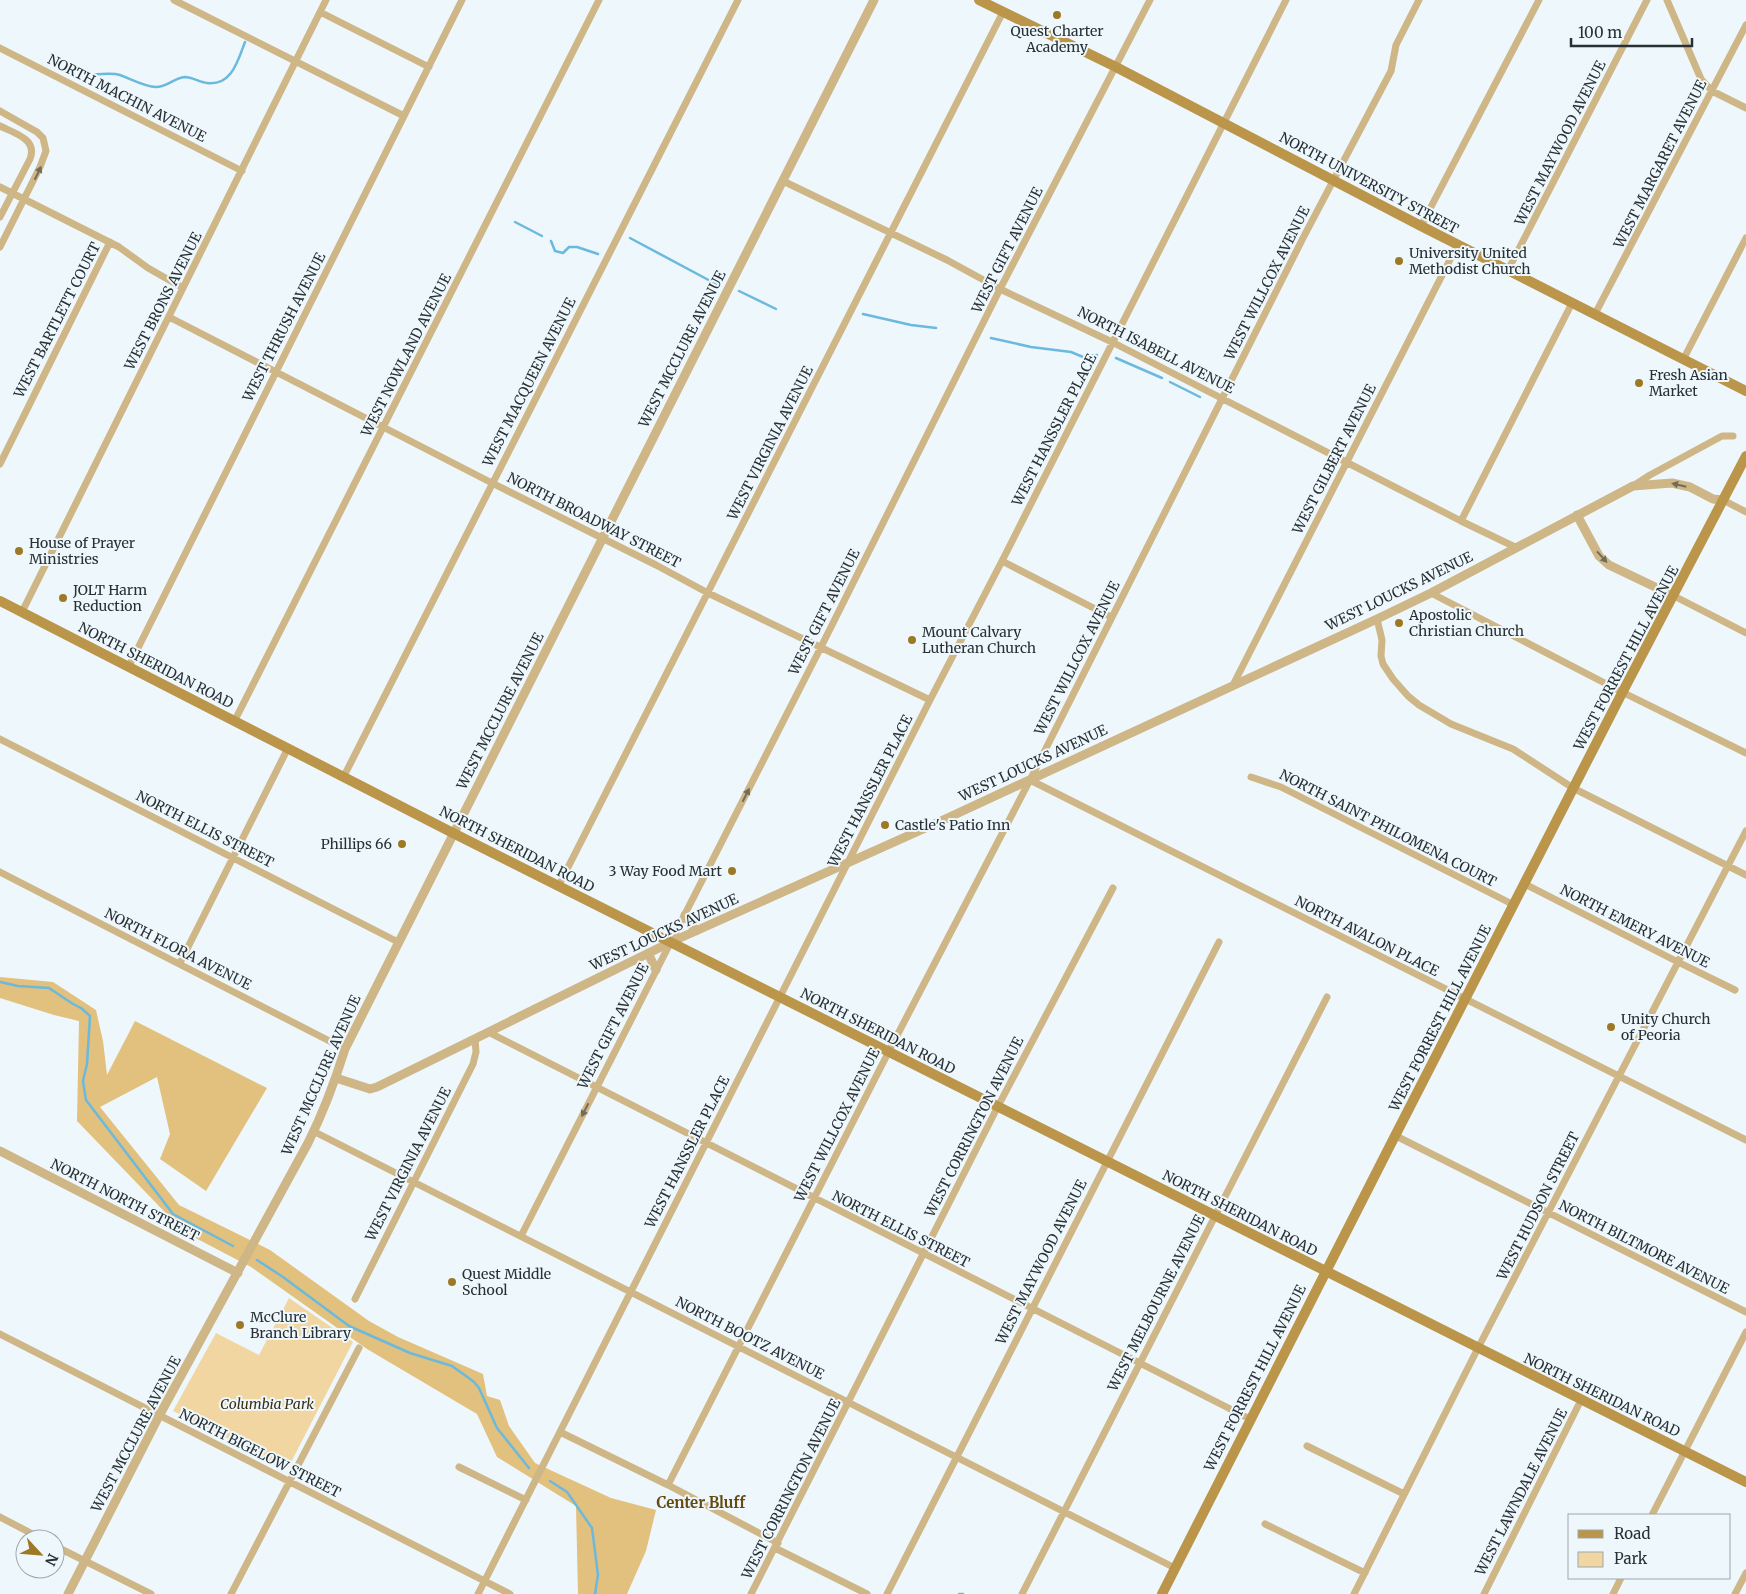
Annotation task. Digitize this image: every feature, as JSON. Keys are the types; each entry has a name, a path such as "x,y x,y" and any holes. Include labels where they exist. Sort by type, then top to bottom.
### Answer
{"main road":[{"name":"NORTH UNIVERSITY STREET","path":"979,0 1225,123 1421,226 1746,391"},
{"name":"WEST FORREST HILL AVENUE","path":"1162,1594 1325,1271 1396,1136 1622,692 1746,456"},
{"name":"NORTH SHERIDAN ROAD","path":"0,601 779,997 1746,1482"}],"street":[{"path":"174,0 404,116"},
{"name":"WEST BRONS AVENUE","path":"22,612 326,0"},
{"name":"WEST THRUSH AVENUE","path":"129,666 462,0"},
{"name":"WEST NOWLAND AVENUE","path":"235,720 599,0"},
{"name":"WEST MACQUEEN AVENUE","path":"344,776 738,0"},
{"name":"WEST MCCLURE AVENUE","path":"68,1594 159,1416 314,1131 336,1078 345,1049 874,0"},
{"name":"WEST GIFT AVENUE","path":"521,1236 821,647 1000,289 1150,0"},
{"name":"WEST HANSSLER PLACE","path":"478,1594 1286,0"},
{"name":"WEST WILLCOX AVENUE","path":"668,1485 888,1051 1030,780 1222,398 1391,71 1396,45 1419,0"},
{"path":"1421,226 1539,0"},
{"name":"WEST MAYWOOD AVENUE","path":"1508,270 1647,0"},
{"path":"1667,0 1702,79 1712,91 1746,108"},
{"path":"320,12 429,67"},
{"name":"WEST VIRGINIA AVENUE","path":"559,885 1003,12"},
{"name":"WEST MARGARET AVENUE","path":"1595,314 1746,25"},
{"name":"NORTH MACHIN AVENUE","path":"0,48 242,171"},
{"path":"0,111 38,132 45,144 45,155 0,247"},
{"path":"0,126 30,143"},
{"path":"0,217 32,153 30,143 38,132"},
{"path":"32,153 45,155"},
{"name":"NORTH ISABELL AVENUE","path":"783,182 947,260 1000,289 1112,342 1515,547"},
{"path":"0,187 110,242 129,253 148,268 183,288"},
{"path":"1684,358 1746,238"},
{"name":"WEST BARTLETT COURT","path":"0,464 110,242"},
{"name":"WEST GILBERT AVENUE","path":"1233,685 1458,244"},
{"path":"1461,521 1572,303"},
{"name":"NORTH BROADWAY STREET","path":"169,317 708,593 930,700"},
{"name":"WEST LOUCKS AVENUE","path":"336,1078 370,1089 671,942 1030,780 1377,619 1633,486 1722,436 1733,436"},
{"path":"1633,486 1672,483 1690,487 1713,499 1724,500 1746,512"},
{"path":"1577,515 1599,556 1609,565 1674,596 1746,634"},
{"path":"1002,561 1111,617"},
{"path":"1431,592 1622,692 1746,753"},
{"path":"1377,619 1382,640 1381,656 1383,664 1392,679 1408,696 1430,712 1450,724 1523,754 1573,788 1746,875"},
{"name":"NORTH ELLIS STREET","path":"0,739 398,942"},
{"path":"180,963 288,748"},
{"name":"NORTH SAINT PHILOMENA COURT","path":"1251,777 1287,790 1514,905"},
{"name":"NORTH AVALON PLACE","path":"1030,780 1746,1140"},
{"name":"WEST HUDSON STREET","path":"1354,1594 1478,1348 1746,832"},
{"name":"NORTH FLORA AVENUE","path":"0,872 345,1049"},
{"name":"NORTH EMERY AVENUE","path":"1525,884 1735,990"},
{"name":"WEST CORRINGTON AVENUE","path":"752,1594 922,1254 1113,888"},
{"path":"685,915 696,931"},
{"name":"WEST MAYWOOD AVENUE","path":"887,1594 1219,942"},
{"path":"648,953 656,970"},
{"name":"WEST MELBOURNE AVENUE","path":"1022,1594 1327,997"},
{"name":"NORTH ELLIS STREET","path":"488,1032 1250,1419"},
{"name":"WEST VIRGINIA AVENUE","path":"355,1298 473,1064 476,1052 475,1039"},
{"name":"NORTH BOOTZ AVENUE","path":"314,1131 1175,1568"},
{"name":"NORTH BILTMORE AVENUE","path":"1396,1136 1746,1312"},
{"name":"NORTH NORTH STREET","path":"0,1152 238,1273"},
{"path":"1653,1514 1746,1332"},
{"name":"NORTH BIGELOW STREET","path":"0,1334 510,1594"},
{"path":"231,1594 359,1348"},
{"name":"WEST LAWNDALE AVENUE","path":"1484,1594 1581,1400"},
{"path":"560,1432 668,1485 867,1594"},
{"path":"1307,1446 1404,1494"},
{"path":"459,1467 526,1500"},
{"path":"0,1518 22,1529"},
{"path":"1265,1524 1365,1573"},
{"path":"65,1551 151,1594"},
{"path":"1735,1594 1746,1573"},
{"path":"1613,1594 1620,1579"}],"green space":[{"name":"Columbia Park","path":"289,1298 353,1342 288,1468 264,1459 237,1443 173,1411 216,1333 259,1355"}],"shaded area":[{"path":"0,977 53,982 96,1010 103,1041 107,1075 135,1021 267,1088 206,1191 160,1159 170,1134 157,1077 100,1107 179,1205 270,1250 369,1321 398,1337 483,1374 487,1396 500,1400 509,1426 535,1463 611,1498 656,1510 646,1551 627,1594 578,1594 576,1506 497,1457 477,1414 367,1349 251,1267 184,1232 77,1121 79,1021 0,998"}],"waterway":[{"path":"85,75 116,74 152,87 164,86 185,77 207,83 216,83 228,76 233,70 245,42"},
{"path":"515,222 542,236"},
{"path":"630,238 716,284"},
{"path":"551,241 555,251 563,253 569,247 577,247 598,254"},
{"path":"739,291 776,309"},
{"path":"863,314 911,325 936,328"},
{"path":"991,338 1031,347 1071,352 1083,357 1097,355"},
{"path":"1116,358 1162,378"},
{"path":"1170,382 1200,397"},
{"path":"0,982 18,986 49,988 81,1008 90,1016 87,1064 83,1081 86,1100 173,1214 233,1246"},
{"path":"257,1260 349,1326 410,1353 452,1366 474,1382 479,1388 497,1428 529,1468"},
{"path":"550,1481 567,1492 592,1528 598,1575 595,1594"}],"place":[{"name":"Quest Charter Academy","path":"1057,15"},
{"name":"University United Methodist Church","path":"1399,261"},
{"name":"Fresh Asian Market","path":"1639,383"},
{"name":"House of Prayer Ministries","path":"19,551"},
{"name":"JOLT Harm Reduction","path":"63,598"},
{"name":"Apostolic Christian Church","path":"1399,623"},
{"name":"Mount Calvary Lutheran Church","path":"912,640"},
{"name":"Castle's Patio Inn","path":"885,825"},
{"name":"Phillips 66","path":"402,844"},
{"name":"3 Way Food Mart","path":"732,871"},
{"name":"Unity Church of Peoria","path":"1611,1027"},
{"name":"Quest Middle School","path":"452,1282"},
{"name":"McClure Branch Library","path":"240,1325"}],"district":[{"name":"Center Bluff","path":"701,1502"}]}
